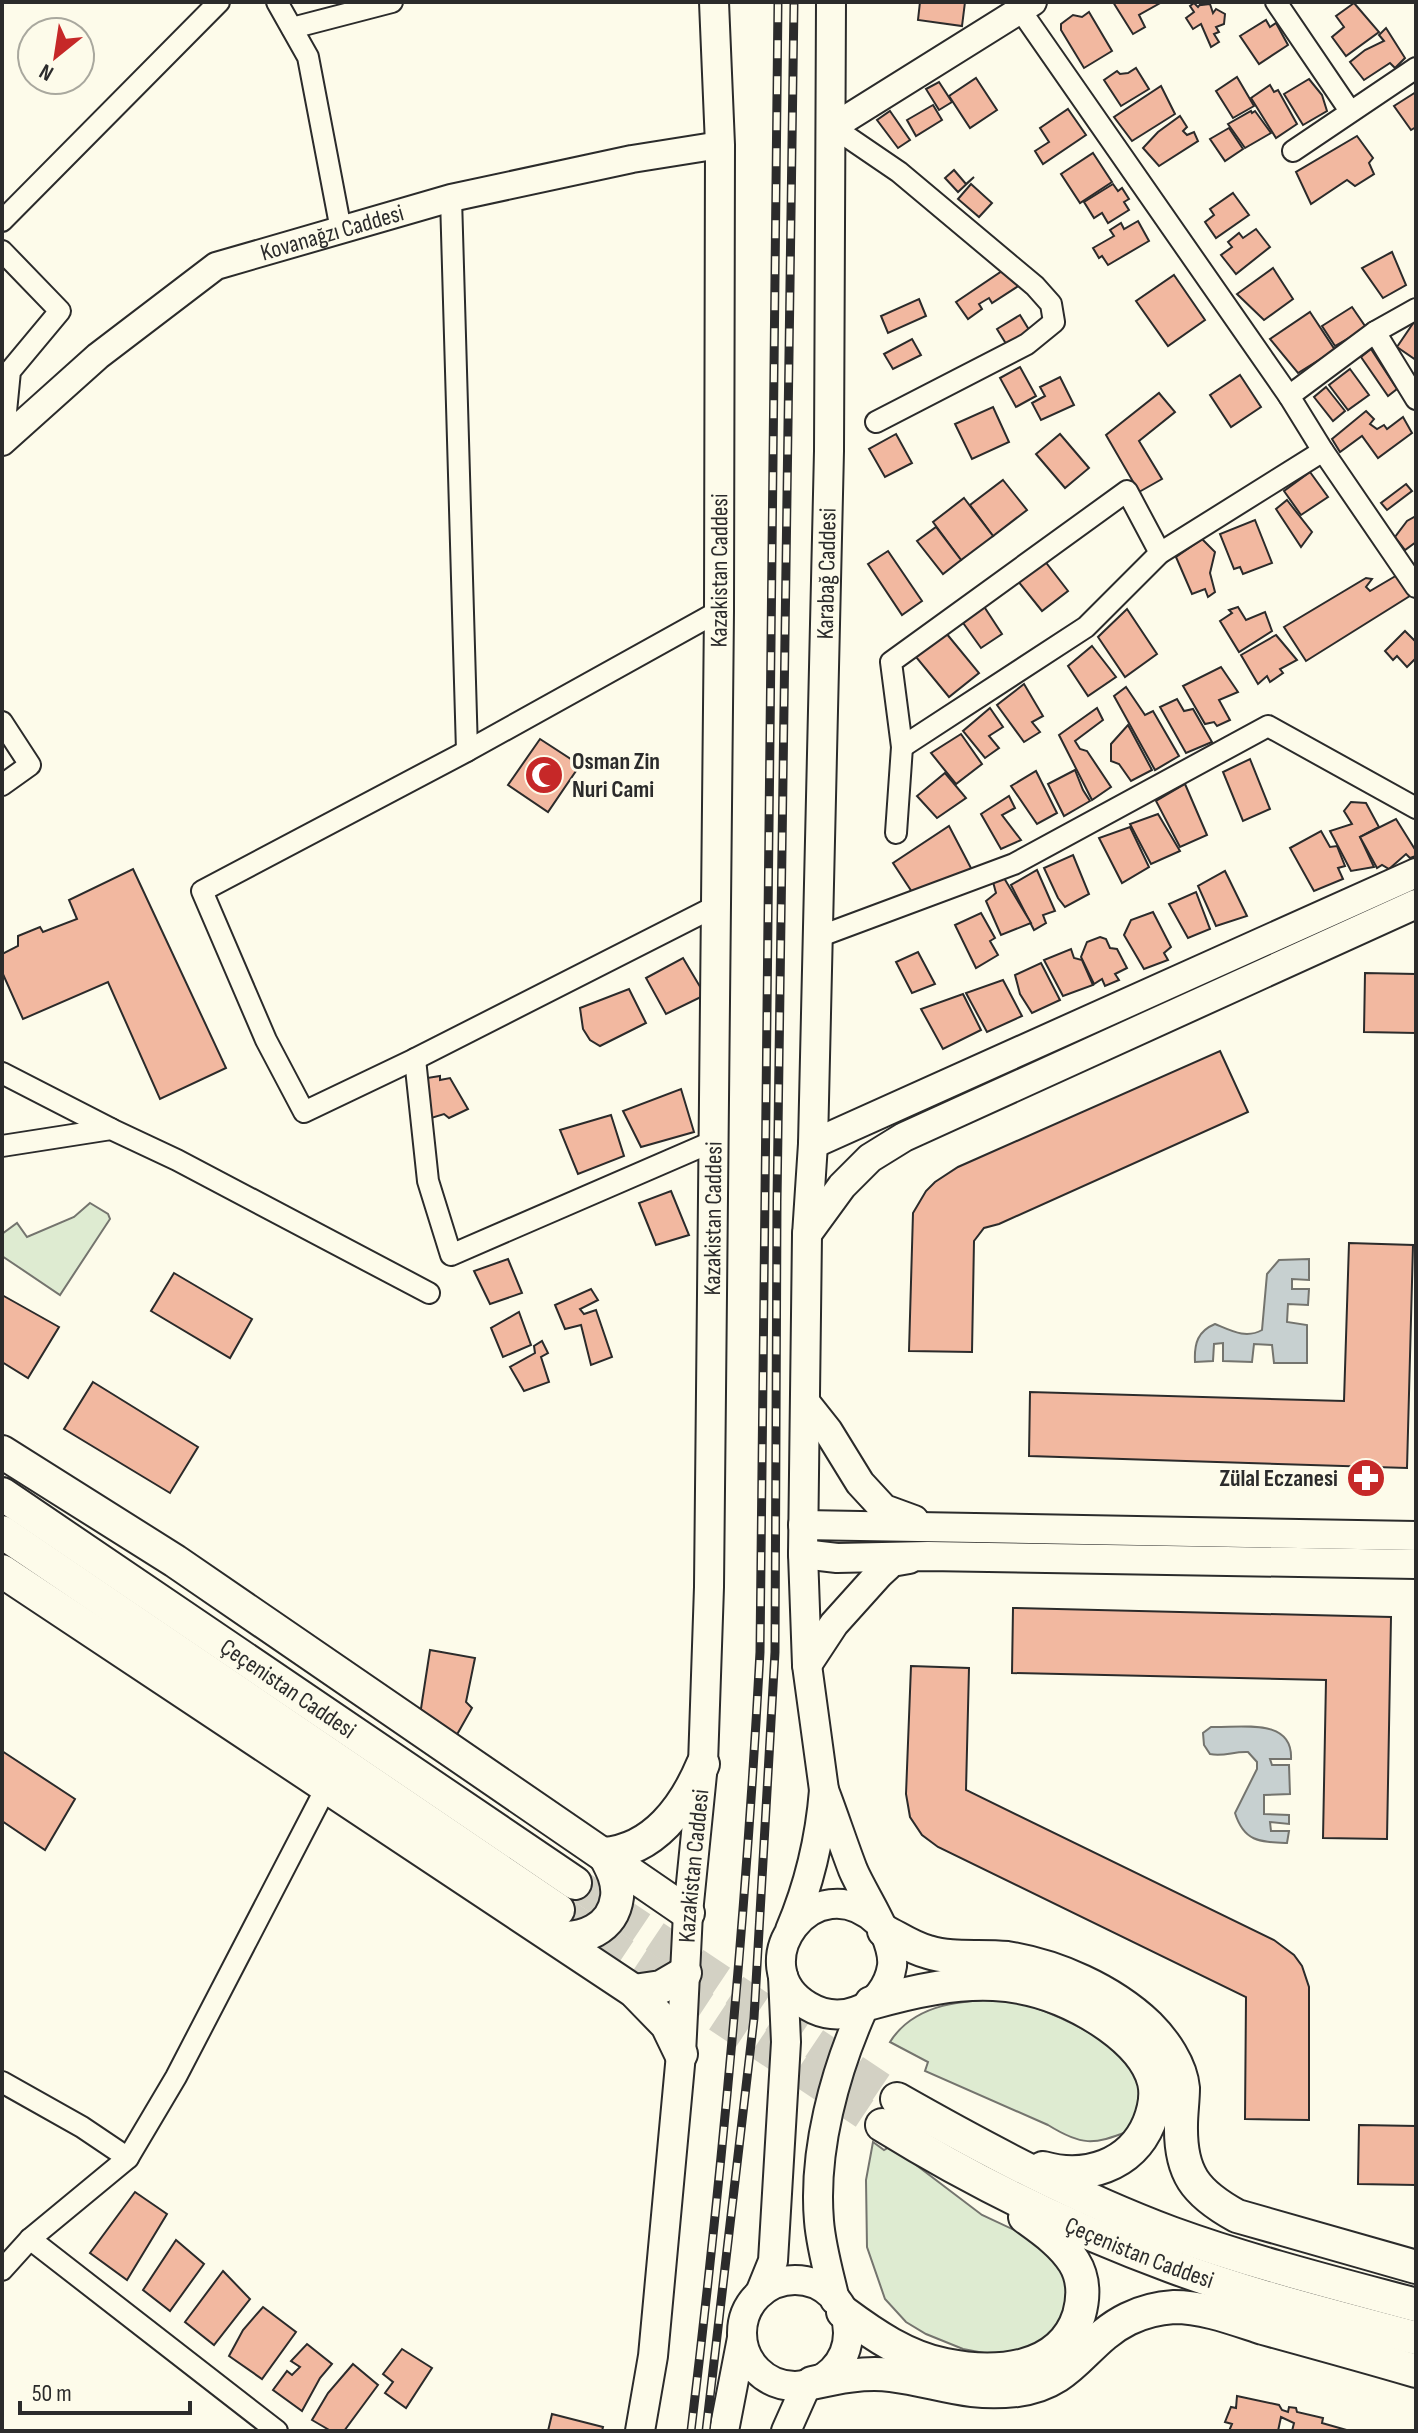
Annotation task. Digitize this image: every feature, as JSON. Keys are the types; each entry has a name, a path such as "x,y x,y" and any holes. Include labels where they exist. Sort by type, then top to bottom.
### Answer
{"main road":[{"name":"Kazakistan Caddesi","path":"640,2431 653,2356 681,2054 688,1913 703,1764 709,1587 719,611 720,145 714,2"},
{"name":"Karabağ Caddesi","path":"824,1790 807,1665 803,1525 807,1235 813,1144 829,451 833,127 831,2"},
{"path":"813,1144 1416,873"},
{"path":"807,1235 851,1177 870,1158 904,1137 1416,904"},
{"path":"805,1402 828,1431 860,1483 884,1509 926,1525"},
{"path":"2,1452 175,1561 688,1913"},
{"name":"Çeçenistan Caddesi","path":"2,1494 575,1883"},
{"path":"803,1525 1416,1536"},
{"path":"1021,1527 1022,1557"},
{"name":"Çeçenistan Caddesi","path":"2,1532 556,1924"},
{"path":"803,1554 837,1558 928,1556 1416,1564"},
{"path":"807,1665 834,1624 892,1562 928,1556"},
{"path":"2,1571 326,1788 556,1924 634,1991 667,2025 681,2054"},
{"path":"604,1854 634,1848 660,1829 685,1799 703,1764"},
{"path":"786,2431 810,2384 826,2376 845,2351 848,2336 819,2220 823,2140 842,2058 867,2006 884,1988 891,1969 891,1949 853,1870 824,1790"},
{"path":"724,2431 747,2312 760,2293 773,2261 786,2042 782,1950 812,1870 822,1822 824,1790"},
{"path":"556,1924 568,1939 595,1931 609,1916 617,1897 617,1884 604,1854"},
{"path":"790,1930 808,1912 832,1904 857,1908 881,1927 930,1953 1006,1958 1082,1981 1149,2026 1176,2064 1183,2087 1181,2149 1186,2171 1199,2190 1237,2216 1416,2267"},
{"path":"783,1971 795,1995 818,2011 836,2015 915,1992 965,1985 1030,1987 1096,2017 1119,2033 1147,2065 1154,2082 1155,2101 1151,2119 1135,2147 1121,2159 1091,2171 1071,2173 1051,2171 1003,2157"},
{"path":"634,1991 661,1987 685,1973"},
{"name":"Çeçenistan Caddesi","path":"1416,2305 1258,2262 1169,2232 1106,2207 1003,2157 889,2112 984,2186 1054,2218 1172,2267 1256,2295 1416,2338"},
{"path":"760,2293 773,2284 788,2280 818,2285 839,2306 888,2344 944,2365 1011,2369 1038,2361 1070,2335 1081,2309 1083,2286 1075,2263 1051,2237 984,2186"},
{"path":"742,2337 751,2363 760,2373 785,2385 873,2374 973,2392 1023,2389 1068,2371 1111,2330 1125,2321 1156,2309 1175,2307 1214,2313 1416,2371"}],"street":[{"path":"2,221 219,2"},
{"path":"277,2 308,57 341,230"},
{"path":"292,28 392,2"},
{"path":"1276,2 1350,111"},
{"path":"876,422 1027,344 1054,322 1051,304 1035,286 899,172 833,127 1024,5 1416,587"},
{"path":"1293,151 1416,68"},
{"name":"Kovanağzı Caddesi","path":"2,442 98,356 216,266 451,198 632,159 720,145"},
{"path":"451,198 467,751"},
{"path":"2,251 60,311 10,371 2,442"},
{"path":"1289,396 1375,332 1416,309"},
{"path":"1375,332 1416,399"},
{"path":"902,747 1086,627 1160,553 1323,451"},
{"path":"896,833 902,747 891,662 1127,491 1160,553"},
{"path":"718,905 304,1112 266,1040 202,891 467,751 719,611"},
{"path":"2,722 30,765 2,785"},
{"path":"818,937 1014,864 1268,726 1416,808"},
{"path":"415,1059 428,1181 451,1255 714,1141"},
{"path":"2,1073 177,1160 429,1293"},
{"path":"2,1146 111,1129"},
{"path":"2,2270 30,2239 128,2158 176,2077 326,1788"},
{"path":"2,2082 82,2127 128,2158"},
{"path":"30,2239 277,2431"}],"green space":[{"path":"90,1203 108,1214 110,1219 60,1295 2,1256 2,1234 17,1223 27,1237 74,1217"},
{"path":"1008,1999 1074,2025 1136,2060 1146,2096 1129,2131 1097,2141 1070,2137 925,2071 928,2062 890,2042 901,2029 927,2011 959,2002"},
{"path":"873,2142 884,2150 891,2146 982,2215 1055,2249 1072,2267 1075,2331 1000,2356 963,2349 906,2322 885,2299 867,2247 866,2180"}],"shaded area":[{"path":"1309,1259 1309,1280 1292,1279 1292,1289 1309,1289 1308,1305 1288,1304 1287,1322 1307,1325 1307,1363 1274,1363 1272,1345 1254,1344 1252,1362 1223,1361 1223,1343 1214,1344 1213,1361 1195,1362 1198,1338 1215,1324 1245,1334 1262,1330 1267,1274 1279,1260"},
{"path":"1250,1726 1284,1736 1291,1759 1270,1759 1272,1765 1289,1765 1290,1794 1264,1795 1264,1814 1289,1815 1289,1824 1270,1822 1271,1831 1289,1831 1287,1843 1261,1841 1243,1830 1235,1813 1257,1769 1257,1762 1248,1752 1210,1754 1204,1745 1203,1733 1211,1727"}],"building":[{"path":"920,2 965,2 962,26 918,20"},
{"path":"1113,2 1162,2 1139,15 1145,27 1133,34"},
{"path":"1202,2 1201,5 1210,4 1213,13 1216,9 1225,14 1224,24 1216,27 1219,32 1214,34 1219,42 1211,47 1201,24 1193,29 1186,18 1194,12 1190,6 1194,3 1198,7"},
{"path":"1354,3 1379,32 1346,56 1332,37 1344,27 1336,16"},
{"path":"1089,12 1112,51 1084,68 1061,30 1061,24 1073,15 1082,17"},
{"path":"1266,20 1270,27 1276,23 1288,45 1259,64 1240,36"},
{"path":"1386,28 1405,58 1395,68 1390,63 1364,80 1350,62 1384,41 1379,35"},
{"path":"1136,68 1149,89 1121,106 1104,80 1117,71 1120,74 1128,73"},
{"path":"1237,77 1254,106 1233,118 1216,91"},
{"path":"976,78 997,110 970,128 949,96"},
{"path":"1309,79 1322,95 1327,111 1303,125 1284,94"},
{"path":"939,82 952,102 939,110 926,89"},
{"path":"1270,85 1274,92 1278,90 1297,124 1276,138 1251,98"},
{"path":"1161,86 1175,114 1132,141 1114,117"},
{"path":"1416,92 1416,127 1411,130 1394,106"},
{"path":"933,105 942,120 916,136 907,120"},
{"path":"1068,109 1086,135 1043,164 1035,151 1049,142 1040,128"},
{"path":"890,111 910,140 898,148 877,120"},
{"path":"1255,111 1271,133 1245,148 1228,124"},
{"path":"1180,116 1187,127 1183,131 1187,135 1194,132 1198,141 1159,166 1143,148"},
{"path":"1229,128 1243,149 1225,161 1210,139"},
{"path":"1357,136 1373,158 1369,163 1374,174 1355,186 1347,180 1311,204 1296,172"},
{"path":"1093,153 1112,182 1080,203 1061,174"},
{"path":"954,170 966,184 974,177 958,192 945,178"},
{"path":"971,184 992,203 979,217 958,199"},
{"path":"1113,184 1118,191 1122,188 1129,199 1124,202 1129,210 1108,223 1102,213 1094,218 1084,202"},
{"path":"1233,193 1249,215 1216,238 1205,222 1214,215 1210,209"},
{"path":"1138,221 1149,241 1108,265 1102,256 1099,258 1093,248 1114,236 1110,230 1121,223 1124,229"},
{"path":"1256,229 1270,247 1236,274 1221,255 1232,247 1228,242 1239,233 1243,238"},
{"path":"1392,252 1406,285 1383,298 1362,268"},
{"path":"1008,267 1020,285 992,303 989,298 979,304 982,309 968,319 956,302"},
{"path":"1273,268 1293,299 1264,320 1237,294"},
{"path":"1174,275 1205,320 1168,346 1136,301"},
{"path":"919,299 926,316 888,333 881,316"},
{"path":"1352,307 1365,326 1335,346 1322,326"},
{"path":"1310,312 1335,350 1298,373 1270,339"},
{"path":"1020,315 1031,333 1008,347 997,329"},
{"path":"1416,319 1416,360 1397,347"},
{"path":"912,339 921,355 893,369 884,354"},
{"path":"1371,349 1397,389 1388,396 1361,357"},
{"path":"1020,367 1036,396 1016,407 1000,378"},
{"path":"1350,369 1369,395 1348,410 1329,385"},
{"path":"1240,375 1261,407 1231,427 1210,395"},
{"path":"1060,377 1074,405 1041,420 1032,403 1045,396 1040,387"},
{"path":"1326,387 1345,411 1333,421 1314,397"},
{"path":"1159,393 1175,412 1139,441 1162,479 1139,492 1106,435"},
{"path":"993,407 1009,442 972,459 955,424"},
{"path":"1366,411 1374,419 1370,424 1377,429 1384,425 1387,429 1403,417 1412,433 1378,458 1362,436 1340,452 1332,439"},
{"path":"896,434 912,463 885,477 869,449"},
{"path":"1060,434 1089,468 1065,488 1036,454"},
{"path":"1310,472 1328,497 1301,515 1284,491"},
{"path":"1003,480 1027,510 993,536 970,505"},
{"path":"1406,484 1412,491 1387,510 1381,503"},
{"path":"964,498 993,536 961,560 933,522"},
{"path":"1287,500 1312,532 1301,547 1276,509"},
{"path":"1416,516 1416,542 1405,550 1395,537 1407,521"},
{"path":"1255,520 1272,563 1243,574 1240,567 1234,569 1220,534"},
{"path":"936,527 961,560 943,574 917,541"},
{"path":"1202,539 1215,552 1210,573 1215,592 1208,597 1205,589 1192,594 1176,557"},
{"path":"888,551 922,601 902,615 868,564"},
{"path":"1044,560 1068,591 1042,611 1017,580"},
{"path":"1399,574 1413,594 1306,661 1284,627 1366,578 1372,579 1366,587 1370,591"},
{"path":"983,605 1002,634 981,648 961,620"},
{"path":"1238,607 1246,620 1265,612 1272,631 1239,652 1220,621 1232,613 1229,610"},
{"path":"1127,609 1157,654 1125,677 1098,637"},
{"path":"1405,631 1416,642 1416,658 1407,667 1397,656 1393,660 1385,651"},
{"path":"946,633 979,673 949,697 916,657"},
{"path":"1276,635 1297,660 1280,669 1283,673 1270,682 1267,676 1258,684 1241,655"},
{"path":"1092,646 1116,677 1088,696 1068,666"},
{"path":"1221,667 1238,692 1219,700 1230,720 1217,726 1214,722 1205,724 1183,686"},
{"path":"1024,684 1043,716 1032,722 1040,732 1024,742 997,705"},
{"path":"1126,687 1145,715 1153,711 1179,756 1155,770 1114,696"},
{"path":"1177,699 1184,711 1193,709 1212,742 1186,753 1160,707"},
{"path":"990,708 1003,727 989,736 999,748 985,758 963,731"},
{"path":"1097,708 1103,720 1075,741 1080,749 1087,751 1111,787 1092,800 1059,735"},
{"path":"1128,725 1152,770 1131,781 1119,764 1111,761 1111,744"},
{"path":"961,734 982,764 956,784 931,753"},
{"name":"Osman Zin Nuri Cami","path":"540,739 580,765 548,812 508,785"},
{"path":"1250,759 1270,809 1243,821 1223,772"},
{"path":"1075,770 1090,801 1064,816 1048,784"},
{"path":"1036,771 1057,813 1037,824 1011,786"},
{"path":"945,773 966,798 937,818 917,796"},
{"path":"1185,784 1207,835 1180,847 1156,801"},
{"path":"1009,796 1015,808 1002,815 1021,840 1001,849 981,814"},
{"path":"1351,802 1366,803 1379,827 1360,837 1374,867 1351,871 1330,831 1352,824 1344,811"},
{"path":"1158,814 1180,851 1151,864 1130,824"},
{"path":"1396,819 1416,856 1410,858 1406,854 1389,869 1382,865 1377,868 1360,837"},
{"path":"949,826 972,870 914,895 893,863"},
{"path":"1130,827 1149,867 1122,883 1099,838"},
{"path":"1321,831 1330,847 1337,846 1345,866 1338,868 1343,879 1314,891 1290,848"},
{"path":"1073,855 1089,894 1065,907 1044,868"},
{"path":"133,869 226,1068 160,1099 108,982 23,1019 2,972 2,954 18,946 18,936 40,927 43,932 77,919 69,900"},
{"path":"1037,870 1055,911 1043,915 1046,923 1034,930 1011,885"},
{"path":"1225,871 1247,916 1216,926 1198,886"},
{"path":"1004,878 1031,923 1001,935 986,901 996,893 993,882"},
{"path":"1196,892 1210,929 1188,938 1169,904"},
{"path":"1153,912 1171,947 1164,953 1168,960 1144,969 1124,935 1131,920"},
{"path":"981,913 995,938 990,941 998,955 976,968 955,925"},
{"path":"1100,937 1106,939 1110,948 1117,949 1127,968 1115,974 1119,980 1105,986 1102,979 1094,984 1081,957 1087,942"},
{"path":"1071,949 1074,958 1082,960 1093,985 1063,996 1044,960"},
{"path":"918,952 935,984 912,993 896,962"},
{"path":"683,958 705,995 666,1014 646,978"},
{"path":"1041,963 1060,1000 1032,1013 1020,994 1015,975"},
{"path":"1365,973 1416,974 1416,1033 1364,1032"},
{"path":"1003,980 1022,1016 987,1032 966,993"},
{"path":"629,989 646,1023 600,1046 590,1040 583,1029 580,1008"},
{"path":"963,994 981,1030 943,1049 921,1009"},
{"path":"1220,1051 1248,1112 984,1228 974,1241 972,1352 909,1351 913,1213 935,1182 958,1167"},
{"path":"440,1076 440,1080 450,1078 468,1109 449,1118 444,1114 428,1119 427,1078"},
{"path":"681,1089 694,1132 641,1147 623,1111"},
{"path":"611,1115 624,1156 578,1174 560,1130"},
{"path":"671,1191 689,1235 656,1245 639,1203"},
{"path":"1349,1243 1413,1245 1407,1468 1029,1456 1030,1392 1344,1401"},
{"path":"508,1259 522,1293 490,1304 474,1271"},
{"path":"174,1273 252,1319 230,1358 151,1311"},
{"path":"591,1289 598,1300 580,1309 584,1314 596,1310 612,1357 591,1365 581,1325 565,1329 555,1305"},
{"path":"2,1295 59,1327 28,1378 2,1362"},
{"path":"519,1312 531,1345 503,1357 491,1328"},
{"path":"542,1341 548,1353 541,1357 549,1382 524,1391 510,1367 535,1353 534,1346"},
{"path":"93,1382 198,1447 170,1493 64,1429"},
{"path":"1013,1608 1391,1617 1387,1839 1323,1838 1326,1680 1012,1673"},
{"path":"430,1650 475,1658 466,1702 472,1708 455,1738 420,1715"},
{"path":"911,1666 969,1668 966,1790 1274,1940 1294,1955 1302,1966 1309,1987 1309,2120 1245,2119 1246,1997 938,1847 922,1835 910,1817 906,1794"},
{"path":"2,1751 75,1799 45,1850 2,1821"},
{"path":"1359,2125 1416,2126 1416,2185 1358,2184"},
{"path":"135,2192 167,2214 127,2280 90,2253"},
{"path":"176,2240 204,2264 170,2311 143,2290"},
{"path":"223,2271 250,2299 214,2345 185,2322"},
{"path":"263,2307 296,2332 262,2379 229,2356 243,2330"},
{"path":"307,2344 332,2364 320,2378 302,2411 273,2390 287,2371 292,2375 300,2367 291,2361"},
{"path":"402,2349 432,2368 406,2408 385,2393 393,2382 383,2374"},
{"path":"353,2364 378,2385 344,2431 331,2431 312,2420 328,2393"},
{"path":"1237,2396 1279,2405 1288,2412 1289,2407 1296,2408 1297,2412 1323,2418 1322,2423 1350,2431 1292,2431 1294,2423 1281,2417 1278,2431 1229,2431 1232,2424 1225,2422 1231,2407 1236,2408"},
{"path":"552,2414 603,2427 602,2431 548,2431"}],"tunnel":[{"path":"575,1883 897,2099"},
{"path":"558,1910 882,2125"}],"railway":[{"path":"691,2431 732,2042 760,1652 778,2"},
{"path":"706,2431 754,2018 775,1652 777,1201 794,2"}],"place":[{"name":"Osman Zin Nuri Cami","path":"544,775"},
{"name":"Zülal Eczanesi","path":"1366,1478"}]}
